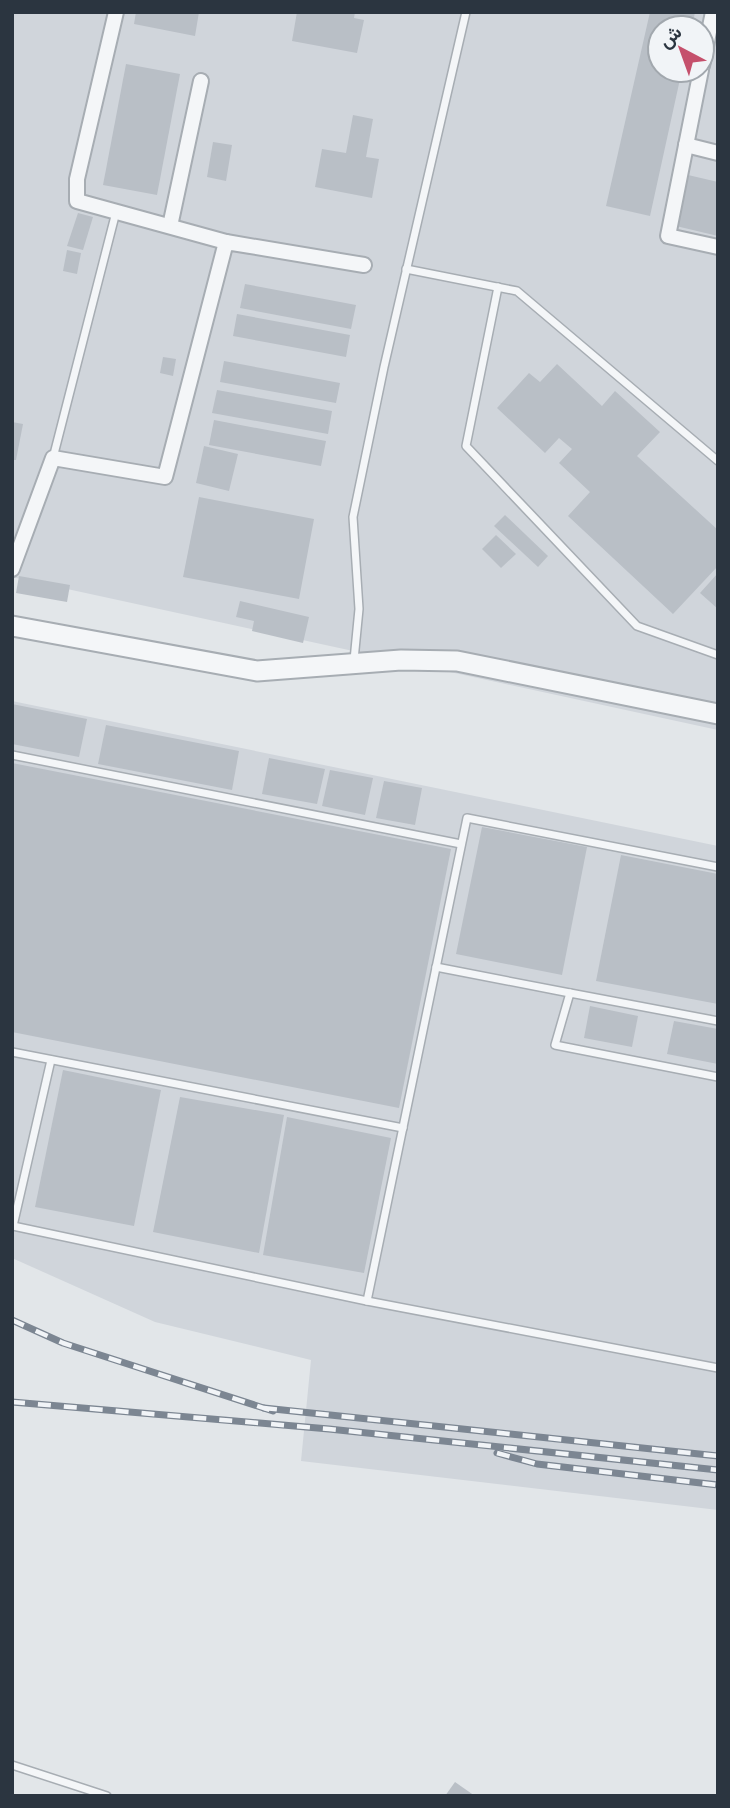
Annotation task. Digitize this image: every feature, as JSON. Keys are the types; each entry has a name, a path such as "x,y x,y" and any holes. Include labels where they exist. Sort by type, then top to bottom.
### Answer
{"street":[{"path":"117,12 77,178 77,201 226,242 364,265"},
{"path":"170,226 201,81"},
{"path":"698,84 668,236 718,247"},
{"path":"686,145 718,153"},
{"path":"12,569 53,458 165,477 226,242"},
{"path":"12,626 257,671 401,660 457,661 718,714"}],"lane":[{"path":"354,664 359,609 353,517 406,269 466,12"},
{"path":"53,458 116,212"},
{"path":"406,269 517,291 718,461"},
{"path":"498,287 466,446 637,626 718,655"},
{"path":"12,755 461,844"},
{"path":"367,1301 467,818 718,867"},
{"path":"436,967 718,1021"},
{"path":"570,993 555,1045 718,1077"},
{"path":"12,1052 403,1128"},
{"path":"51,1060 13,1226 367,1301 718,1368"},
{"path":"12,1765 107,1796"}],"shaded area":[{"path":"12,12 718,12 718,730 12,577"},
{"path":"12,701 718,846 718,1510 301,1461 311,1360 155,1322 12,1258"}],"building":[{"path":"136,12 199,12 195,36 134,24"},
{"path":"297,12 355,12 354,18 364,20 357,53 292,41"},
{"path":"650,12 695,12 695,14"},
{"path":"646,30 646,84 679,84 650,216 606,206"},
{"path":"126,64 180,74 157,195 103,185"},
{"path":"353,115 373,119 366,157 379,159 372,198 315,187 322,149 346,153"},
{"path":"213,142 232,145 226,181 207,177"},
{"path":"688,175 718,182 718,236 676,226"},
{"path":"78,213 93,217 83,250 67,246"},
{"path":"67,250 81,253 77,274 63,271"},
{"path":"245,284 356,305 351,329 240,308"},
{"path":"237,314 350,335 346,357 233,336"},
{"path":"163,357 176,359 173,376 160,373"},
{"path":"224,361 340,383 336,403 220,382"},
{"path":"557,364 602,406 615,391 660,432 637,456 718,530 718,566 673,614 568,516 590,492 559,463 572,449 559,438 545,453 497,408 529,373 540,382"},
{"path":"217,390 332,411 328,434 212,413"},
{"path":"214,420 326,441 321,466 209,445"},
{"path":"12,422 23,424 16,460 12,460"},
{"path":"204,446 238,454 229,491 196,483"},
{"path":"199,497 314,519 299,599 183,577"},
{"path":"505,515 548,556 538,567 494,526"},
{"path":"496,535 516,554 501,568 482,549"},
{"path":"718,573 718,609 700,593"},
{"path":"19,576 70,585 67,602 16,593"},
{"path":"240,601 309,617 303,643 252,631 254,621 236,617"},
{"path":"12,704 87,719 79,757 12,744"},
{"path":"106,725 239,751 232,790 98,764"},
{"path":"269,758 325,769 317,804 262,794"},
{"path":"12,763 451,849 399,1108 12,1032"},
{"path":"330,770 373,778 365,815 322,806"},
{"path":"384,781 422,788 415,825 376,818"},
{"path":"482,827 587,847 562,975 456,954"},
{"path":"621,855 718,874 718,1004 596,981"},
{"path":"590,1006 638,1016 632,1047 584,1038"},
{"path":"674,1021 718,1029 718,1064 667,1054"},
{"path":"63,1070 161,1090 134,1226 35,1207"},
{"path":"180,1097 284,1115 259,1253 153,1232"},
{"path":"287,1117 391,1138 364,1273 263,1255"},
{"path":"455,1782 475,1796 445,1796"}],"railway":[{"path":"12,1320 63,1343 273,1411"},
{"path":"12,1402 329,1429 718,1470"},
{"path":"264,1408 718,1456"},
{"path":"497,1453 537,1464 718,1485"}]}
